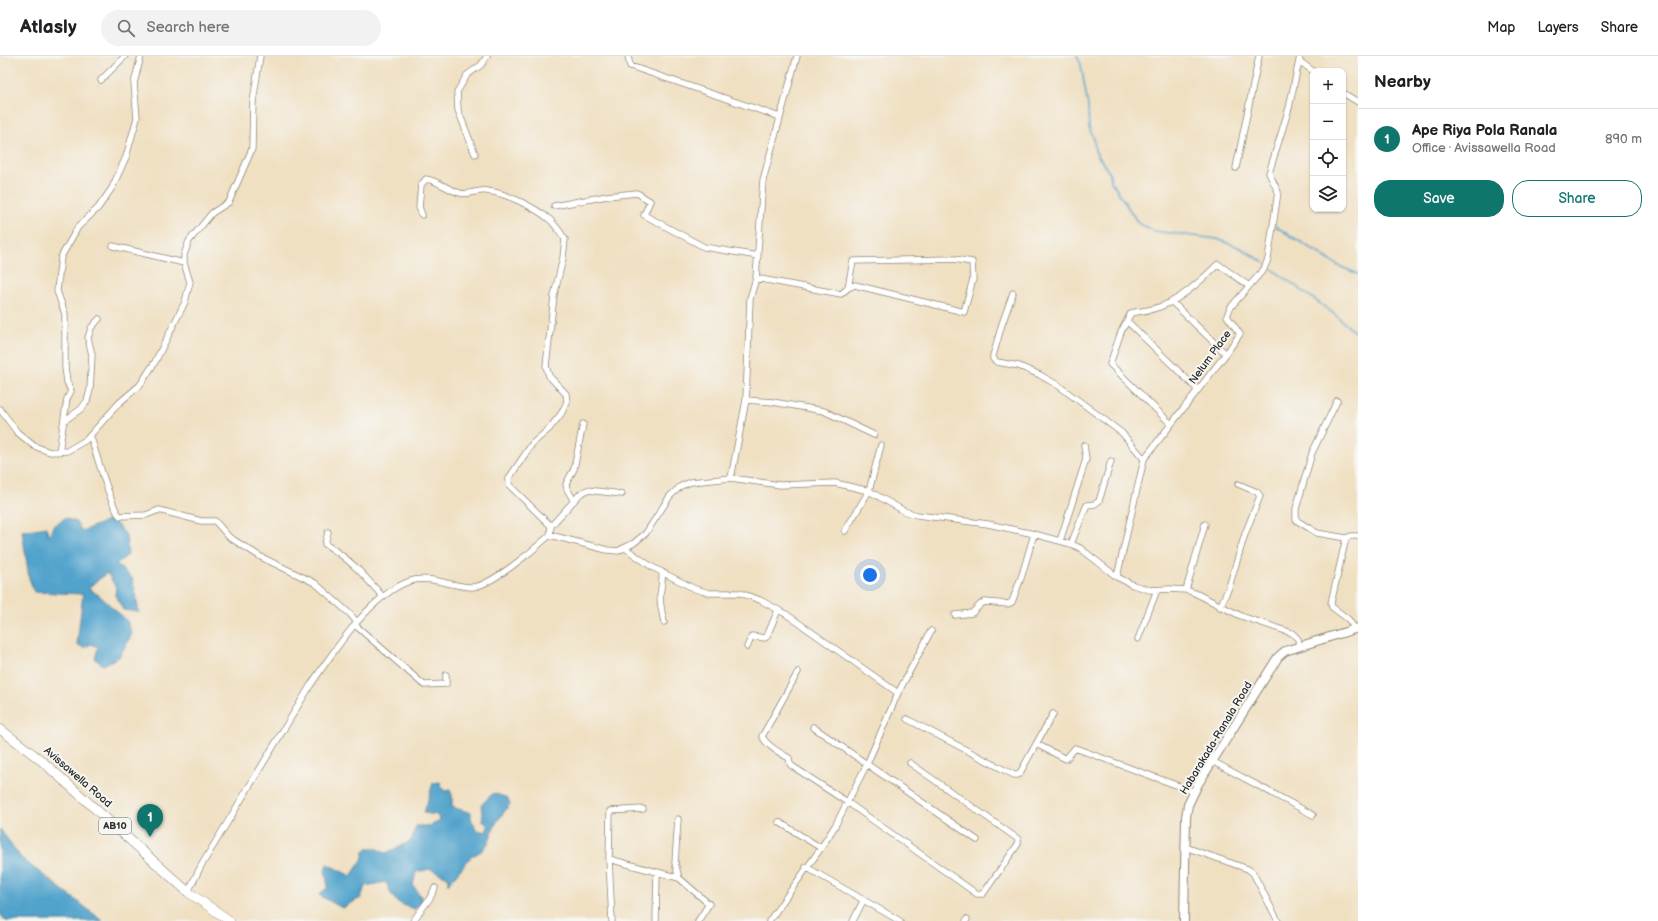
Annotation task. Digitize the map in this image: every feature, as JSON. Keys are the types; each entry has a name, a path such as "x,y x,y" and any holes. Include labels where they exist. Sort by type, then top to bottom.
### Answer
{"main road":[{"name":"Habarakada-Ranala Road","path":"1184,921 1186,817 1188,805 1212,761 1278,657 1285,651 1357,629"},
{"name":"Avissawella Road","path":"0,730 42,761 188,892 230,921"}],"street":[{"path":"101,80 125,56"},
{"path":"58,452 67,399 71,391 67,382 64,314 57,291 61,257 78,227 98,208 112,188 126,156 137,118 134,83 140,56"},
{"path":"0,409 17,432 34,446 50,452 67,451 86,440 119,403 140,385 155,362 184,302 190,282 184,263 184,255 189,241 212,213 229,202 252,149 253,102 260,56"},
{"path":"475,154 458,110 457,92 468,75 481,65 487,56"},
{"path":"628,56 630,66 780,117"},
{"path":"731,478 746,400 750,299 756,278 763,180 797,56"},
{"path":"1236,168 1259,56"},
{"path":"1300,58 1310,68"},
{"name":"Nelum Place","path":"1117,577 1144,459 1240,334 1227,316 1230,308 1264,269 1268,259 1278,192 1269,173 1289,108 1300,58"},
{"path":"1346,95 1358,102"},
{"path":"422,215 419,207 420,184 426,179 434,180 460,193 470,194 485,190 522,202 550,220 565,239 564,258 554,296 546,366 549,376 566,394 567,402 561,414 549,429 532,444 509,478 509,485 551,526"},
{"path":"554,206 607,196 637,193 650,201 644,214 704,247 758,256"},
{"path":"114,246 184,263"},
{"path":"756,278 841,294 848,288 855,285 964,312 973,279 972,262 954,259 853,262 848,288"},
{"path":"1171,424 1110,364 1121,332 1131,313 1162,306 1171,302 1201,281 1218,264 1249,286"},
{"path":"1013,293 1002,324 993,360 1019,366 1040,375 1059,386 1122,433 1144,459"},
{"path":"1171,302 1226,354"},
{"path":"64,421 81,410 87,401 90,390 92,355 88,338 91,328 99,319"},
{"path":"1127,321 1198,390"},
{"path":"746,400 773,402 824,411 874,435"},
{"path":"1337,401 1312,453 1296,509 1296,520 1317,533 1346,538 1358,536"},
{"path":"574,501 567,489 566,484 574,469 583,424"},
{"path":"90,435 117,514 120,516 146,515 159,510 201,521 215,521 229,537 262,557 314,583 349,613 356,624 424,685 446,684 446,675"},
{"path":"845,531 869,491 881,445"},
{"path":"1060,540 1086,459 1084,445"},
{"path":"1071,544 1087,504 1095,504 1099,501 1111,461"},
{"path":"550,535 606,550 618,551 625,548 646,533 670,496 681,486 692,482 731,478 780,485 835,483 869,491 904,511 918,515 988,524 1060,540 1080,548 1117,577 1138,587 1150,590 1169,588 1186,590 1195,593 1220,607 1241,616 1292,633 1298,639 1299,647"},
{"path":"1220,607 1229,587 1245,534 1260,496 1257,492 1238,484"},
{"path":"188,892 201,866 329,657 356,624 382,597 410,581 423,579 475,587 489,581 533,551 550,535 551,526 580,494 587,490 622,494"},
{"path":"1186,590 1205,524"},
{"path":"328,532 325,544 343,555 360,569 382,597"},
{"path":"955,615 972,613 985,602 1008,604 1012,602 1022,575 1034,534"},
{"path":"1346,538 1331,603 1332,607 1348,619 1357,629"},
{"path":"625,548 638,559 695,589 709,593 740,593 760,600 778,610 898,693"},
{"path":"662,572 663,579 660,595 664,622"},
{"path":"1138,639 1157,590"},
{"path":"747,647 752,636 766,638 778,610"},
{"path":"769,921 821,848 847,802 898,693 931,631"},
{"path":"798,672 762,736 767,744 790,758 790,764 847,802 977,894 983,894 1018,844 1018,839 910,763"},
{"path":"907,719 1014,775 1018,775 1053,714"},
{"path":"813,727 977,840"},
{"path":"1036,744 1066,759 1075,748 1195,792"},
{"path":"1212,761 1313,815"},
{"path":"612,921 609,859 610,810 644,809"},
{"path":"678,819 675,863 679,878"},
{"path":"779,822 821,848"},
{"path":"1185,847 1248,869 1253,873 1278,921"},
{"path":"609,859 679,878 709,904 698,921"},
{"path":"806,867 900,921"},
{"path":"656,921 657,873"},
{"path":"413,921 430,898 435,888"},
{"path":"853,921 863,901"}],"water":[{"path":"65,518 76,522 82,531 112,519 126,535 128,555 116,564 132,578 139,612 123,610 115,594 116,587 107,573 88,588 100,596 127,621 132,634 119,657 103,665 95,659 98,647 91,644 84,648 77,644 83,594 34,592 29,578 22,531 46,527 49,536 53,526"},
{"path":"440,782 444,791 450,790 452,795 452,807 471,813 471,819 477,830 486,832 488,826 483,821 481,805 493,793 508,798 510,804 496,823 488,843 483,850 471,857 448,884 448,877 430,869 416,872 413,885 423,900 415,909 399,903 393,897 386,882 365,886 361,898 342,908 319,895 328,887 325,870 327,864 351,876 362,860 364,852 367,848 375,848 386,853 411,841 416,826 430,826 440,821 437,815 424,813 433,783"},
{"path":"0,829 21,858 103,921 6,921 0,914"}],"waterway":[{"path":"1077,56 1081,65 1088,106 1089,128 1094,139 1095,151 1110,174 1111,181 1138,223 1154,231 1217,239 1241,248 1265,263"},
{"path":"1275,226 1339,266 1358,274"},
{"path":"1268,266 1333,313 1358,335"}],"place":[{"name":"Ape Riya Pola Ranala","path":"150,837"}]}
